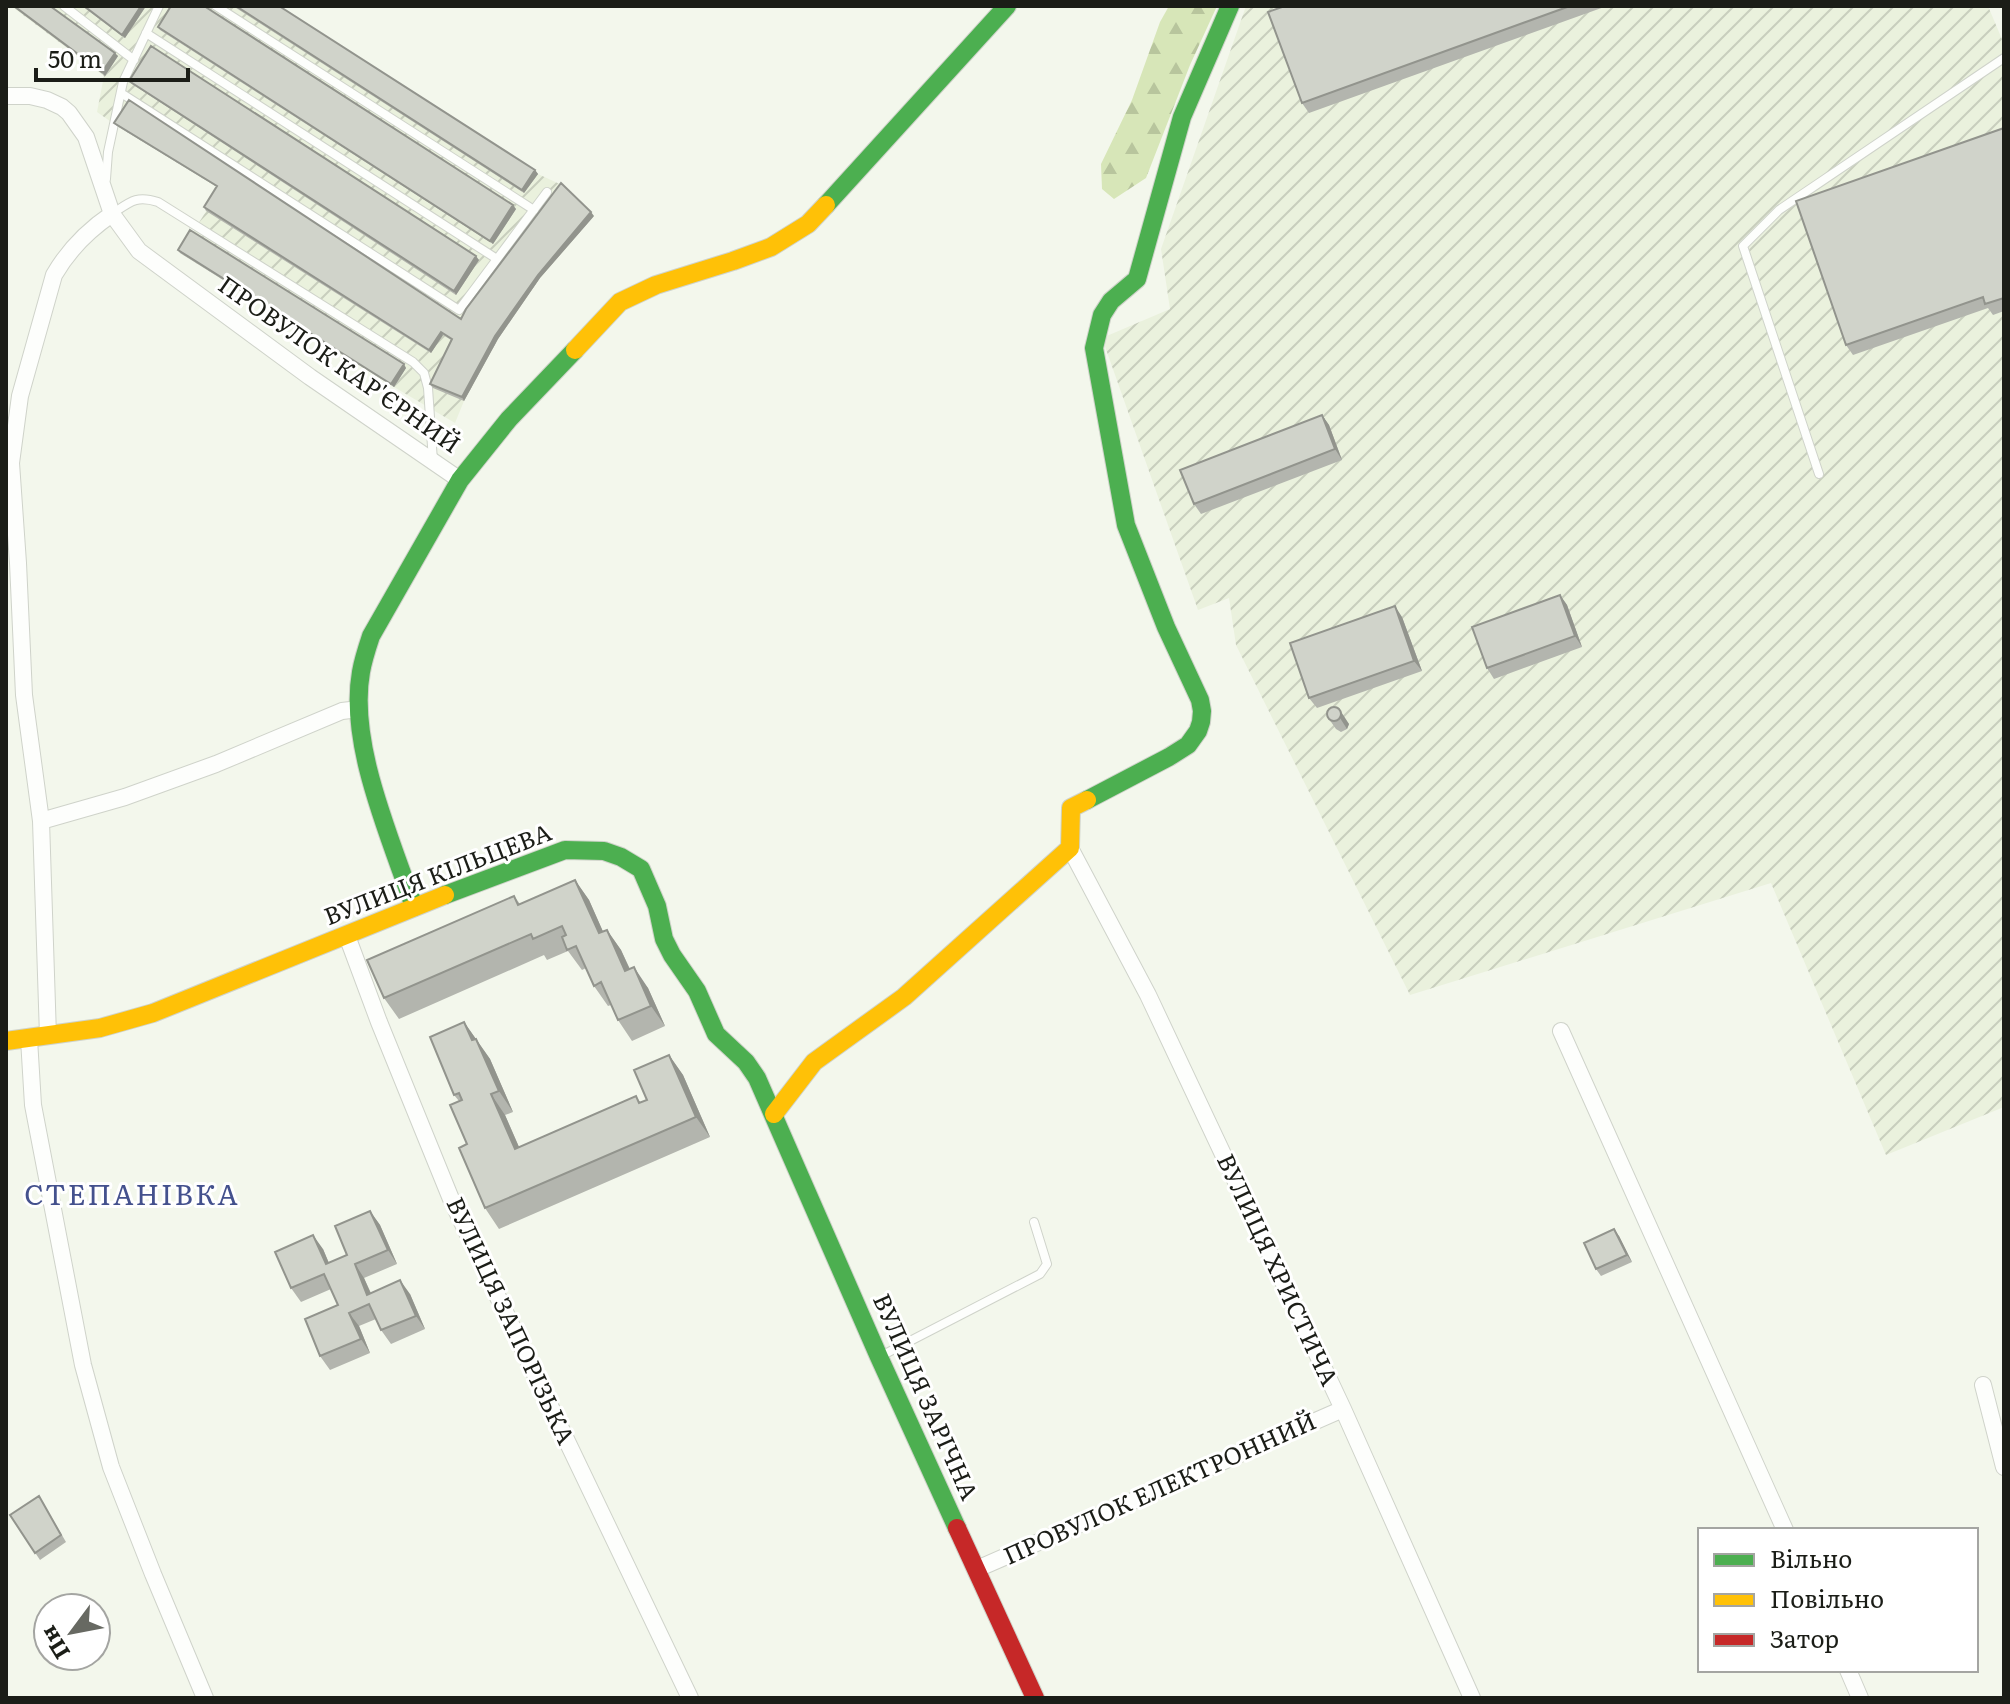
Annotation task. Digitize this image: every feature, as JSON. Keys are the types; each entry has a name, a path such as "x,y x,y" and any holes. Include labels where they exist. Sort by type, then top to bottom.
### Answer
{"street":[{"path":"460,480 509,419 620,302 660,284 773,246 808,224 1007,6"},
{"path":"774,1114 814,1062 904,997 1070,848 1071,808 1169,757 1188,745 1198,731 1202,711 1200,700 1166,627 1126,525 1094,348 1102,315 1111,301 1137,279 1182,117 1230,6"},
{"name":"ПРОВУЛОК КАР'ЄРНИЙ","path":"6,96 47,100 69,113 86,137 112,214 139,251 310,377 460,480 371,636 360,675 363,748 414,907"},
{"path":"48,1036 41,821 24,695 18,563 8,462 20,396 54,275 76,242 112,214"},
{"path":"41,821 125,797 216,764 342,711 359,709"},
{"name":"ВУЛИЦЯ ХРИСТИЧА","path":"1070,848 1148,995 1343,1409 1472,1698"},
{"name":"ВУЛИЦЯ КІЛЬЦЕВА","path":"6,1041 100,1028 153,1013 414,907 565,850 604,851 641,869 651,889 664,939 672,955 697,991 716,1034 746,1062 774,1114"},
{"name":"ВУЛИЦЯ ЗАПОРІЗЬКА","path":"347,936 451,1199 690,1698"},
{"path":"1561,1031 1784,1528"},
{"path":"29,1039 33,1105 83,1365 111,1467 205,1698"},
{"name":"ВУЛИЦЯ ЗАРІЧНА","path":"774,1114 879,1357 1035,1698"},
{"path":"1983,1385 2004,1467"},
{"name":"ПРОВУЛОК ЕЛЕКТРОННИЙ","path":"977,1569 1343,1409"},
{"path":"1849,1672 1860,1698"}],"lane":[{"path":"64,6 134,60"},
{"path":"105,192 108,152 123,82 159,6"},
{"path":"216,6 534,210"},
{"path":"146,33 497,259"},
{"path":"1819,474 1743,246 1779,210 2004,58"},
{"path":"121,93 459,310 547,192"},
{"path":"112,214 132,200 145,198 158,202 413,362 424,373 428,388 433,462"},
{"path":"879,1357 1040,1274 1047,1264 1034,1222"}],"shaded area":[{"path":"11,6 276,6 538,174 564,186 594,216 540,278 498,339 455,423 180,253 220,189 97,112 104,76"},
{"path":"1246,6 1988,6 2004,44 2004,1107 1886,1155 1771,883 1410,995 1236,645 1229,598 1198,610 1102,338 1170,309 1161,249"}],"green space":[{"path":"1169,6 1217,6 1190,65 1146,178 1114,199 1102,189 1101,164 1132,100 1160,22"}],"building":[{"path":"14,6 50,6 115,53 102,72"},
{"path":"84,6 141,6 122,35"},
{"path":"171,6 204,6 513,205 490,241 158,27"},
{"path":"236,6 279,6 535,170 522,190"},
{"path":"1285,6 1570,6 1302,103 1268,12"},
{"path":"151,46 476,256 454,291 129,81"},
{"path":"129,100 461,319 561,183 591,212 538,275 495,336 462,397 430,384 452,339 441,332 429,350 204,207 217,186 114,123"},
{"path":"2004,128 2004,298 1985,304 1983,297 1846,345 1796,201"},
{"path":"190,230 404,364 391,384 178,250"},
{"path":"1322,415 1335,449 1194,504 1180,470"},
{"path":"1560,595 1575,636 1487,668 1472,627"},
{"path":"1395,606 1414,661 1309,698 1290,643"},
{"path":"1334,707 1341,714 1334,721 1327,714"},
{"path":"575,880 599,933 607,930 625,971 634,967 651,1006 618,1020 601,982 594,986 576,946 567,950 562,926 533,939 531,934 384,998 367,960 514,896 518,905"},
{"path":"464,1022 472,1040 476,1039 499,1091 491,1094 515,1149 636,1096 639,1103 647,1100 634,1070 669,1055 696,1117 485,1208 459,1148 467,1144 450,1105 462,1100 459,1093 454,1095 430,1037"},
{"path":"370,1211 388,1250 355,1264 367,1295 400,1280 416,1316 381,1330 369,1304 349,1313 361,1339 320,1356 305,1319 338,1305 324,1274 291,1288 275,1252 313,1235 326,1264 347,1255 335,1226"},
{"path":"1614,1229 1627,1255 1596,1269 1584,1243"},
{"path":"39,1496 61,1535 35,1553 10,1515"}],"traffic: fast":[{"path":"826,205 1007,6"},
{"path":"1087,800 1188,745 1201,722 1200,700 1166,627 1126,525 1094,348 1102,315 1111,301 1137,279 1182,117 1230,6"},
{"path":"414,907 366,760 359,700 365,654 371,636 460,480 509,419 575,350"},
{"path":"445,895 565,850 604,851 641,869 657,906 664,939 672,955 697,991 716,1034 746,1062 757,1078 957,1528"}],"traffic: slow":[{"path":"575,350 620,302 656,285 771,247 808,224 826,205"},
{"path":"774,1114 814,1062 904,997 1070,848 1071,808 1087,800"},
{"path":"6,1041 100,1028 153,1013 445,895"}],"traffic: jam":[{"path":"957,1528 1035,1698"}],"district":[{"name":"СТЕПАНІВКА","path":"132,1195"}]}
